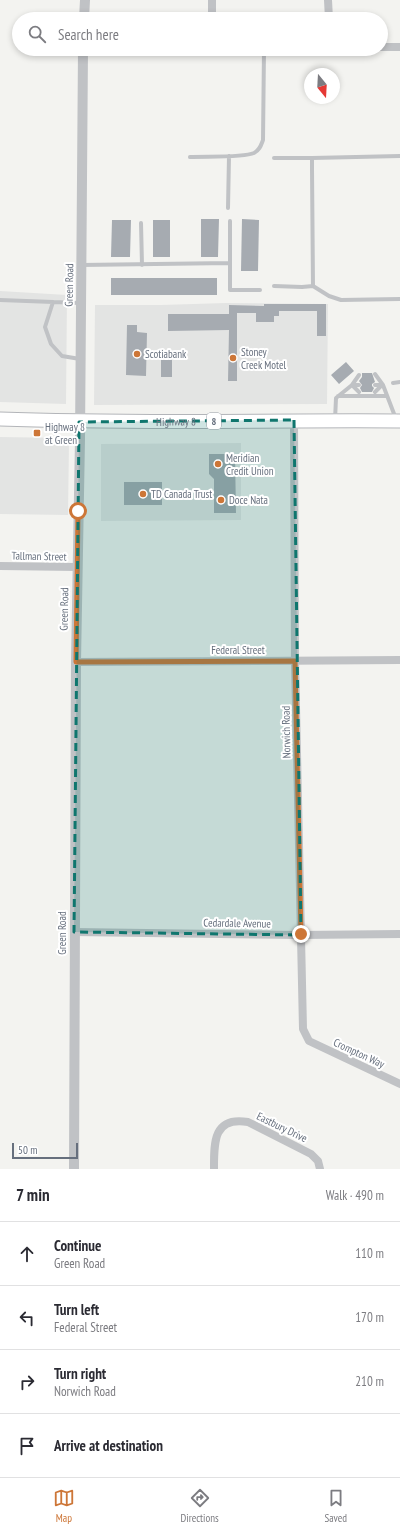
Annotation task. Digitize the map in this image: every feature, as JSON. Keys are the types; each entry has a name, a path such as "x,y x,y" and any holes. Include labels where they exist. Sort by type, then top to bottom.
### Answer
{"main road":[{"name":"Highway 8","path":"0,419 80,422 294,420 399,421"}],"street":[{"path":"84,12 85,0"},
{"path":"212,0 212,12"},
{"path":"328,0 329,12"},
{"path":"388,47 400,47"},
{"name":"Green Road","path":"74,1169 76,662 80,422 83,56"},
{"name":"Norwich Road","path":"294,420 295,661 303,1029 309,1041"},
{"name":"Tallman Street","path":"0,566 77,567"},
{"name":"Federal Street","path":"76,662 400,660"},
{"name":"Cedardale Avenue","path":"74,932 400,934"},
{"name":"Crompton Way","path":"309,1041 400,1084"},
{"name":"Eastbury Drive","path":"214,1169 214,1142 217,1134 224,1125 239,1121 248,1122 311,1154 318,1161 320,1169"}],"lane":[{"path":"190,156 229,156 254,153 260,148 263,140 264,56"},
{"path":"228,208 229,156"},
{"path":"274,158 400,156"},
{"path":"312,158 313,286"},
{"path":"230,221 230,290 260,290"},
{"path":"141,223 142,265"},
{"path":"81,266 230,263"},
{"path":"274,286 313,286 329,296 341,300 400,299"},
{"path":"0,300 80,303"},
{"path":"53,302 45,327 50,344 62,356 80,359"},
{"path":"335,420 336,398 352,385 359,374"},
{"path":"375,374 382,385 399,421"},
{"path":"393,383 400,382"},
{"path":"352,385 359,387 352,385"},
{"path":"382,385 375,387 382,385"},
{"path":"338,396 387,396"}],"highlighted area":[{"path":"294,420 301,935 74,932 79,422"}],"shaded area":[{"path":"0,291 67,295 66,404 0,402"},
{"path":"226,303 328,304 327,404 94,405 95,305"},
{"path":"0,437 65,438 69,442 68,515 0,514"},
{"path":"241,443 241,520 101,521 101,444"}],"building":[{"path":"201,219 219,219 218,257 201,257"},
{"path":"242,219 259,220 258,271 241,271"},
{"path":"112,220 131,220 130,257 111,257"},
{"path":"153,220 170,220 170,257 153,257"},
{"path":"111,278 217,278 217,295 111,295"},
{"name":"Stoney Creek Motel","path":"264,304 326,304 326,336 317,336 317,311 279,311 279,316 274,316 274,322 256,322 256,313 237,313 237,381 228,381 229,330 168,331 168,314 229,314 229,305 264,306"},
{"name":"Scotiabank","path":"127,325 137,325 137,332 147,333 146,376 126,375"},
{"path":"161,356 172,356 172,377 161,377"},
{"path":"346,362 354,371 339,384 331,375"},
{"path":"362,373 372,373 375,382 372,384 374,388 372,392 362,392 360,388 362,385 359,381 362,377"},
{"path":"209,454 235,454 236,513 214,513 214,479 209,474"},
{"name":"TD Canada Trust","path":"124,482 162,482 162,505 124,505"}],"place":[{"name":"Scotiabank","path":"137,354"},
{"name":"Stoney Creek Motel","path":"233,358"},
{"name":"Highway 8 at Green","path":"37,433"},
{"name":"Meridian Credit Union","path":"218,464"},
{"name":"TD Canada Trust","path":"143,494"},
{"name":"Doce Nata","path":"221,500"}],"route":[{"path":"78,511 76,662 295,661 301,934"}]}
